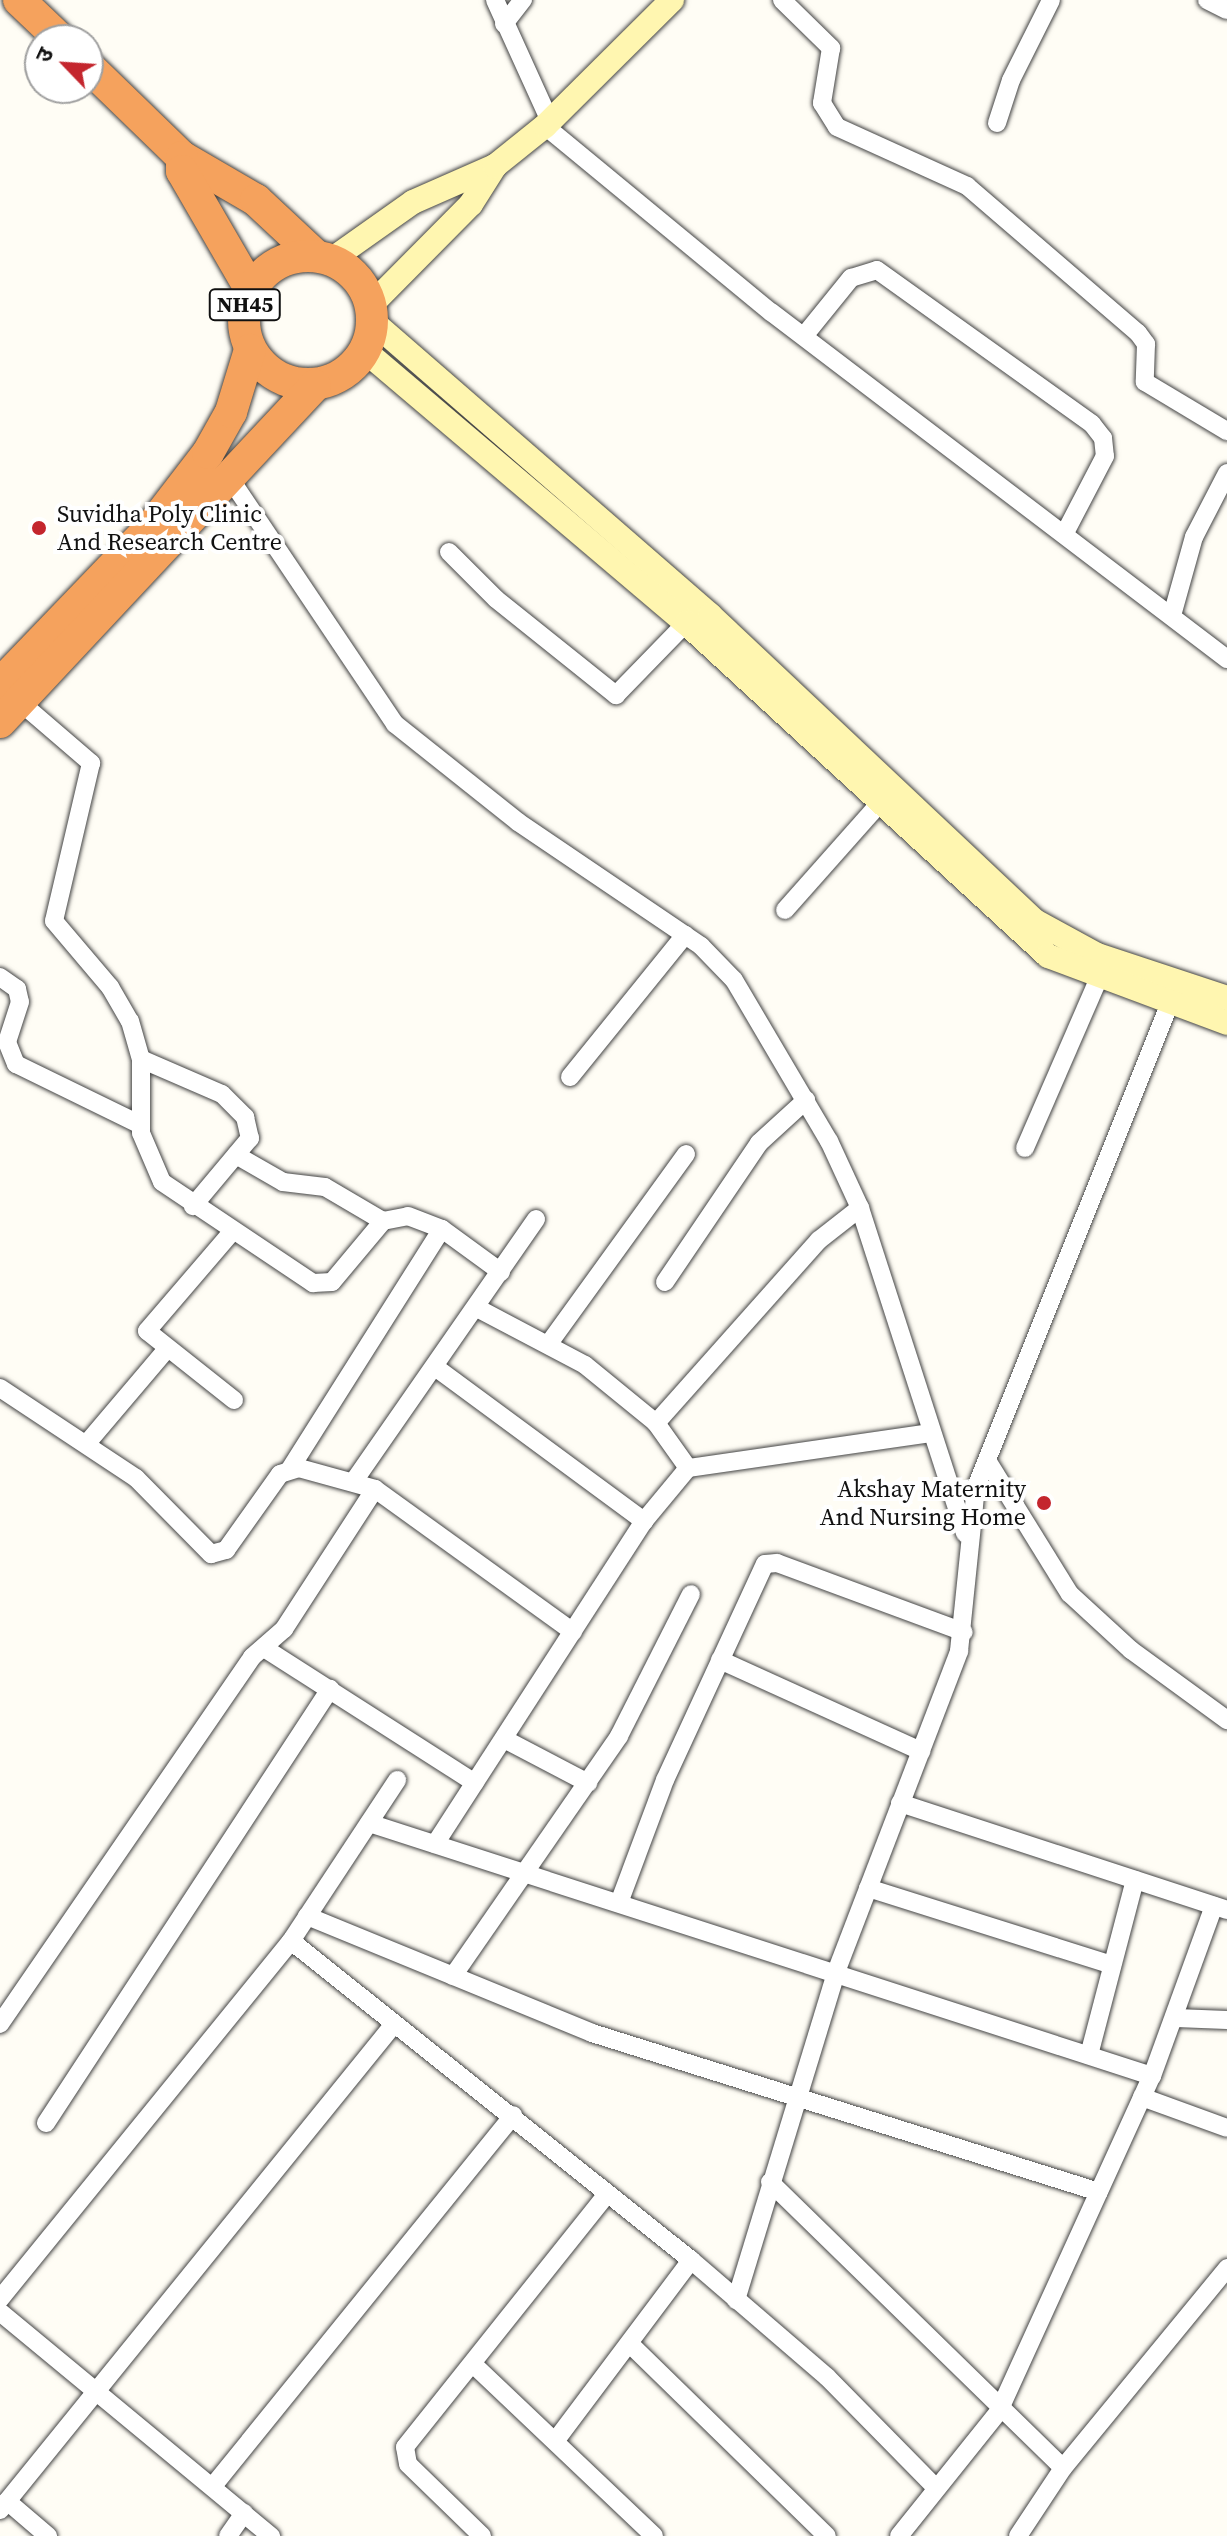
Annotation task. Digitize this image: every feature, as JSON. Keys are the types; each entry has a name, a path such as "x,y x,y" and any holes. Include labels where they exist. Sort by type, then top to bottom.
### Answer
{"highway":[{"path":"19,0 44,24"},
{"name":"NH45","path":"104,81 182,157 256,200 324,258 356,278 369,326"},
{"name":"NH45","path":"182,157 182,171 251,290"},
{"name":"NH45","path":"7,703 208,453 231,412 250,350 243,320 251,290 285,260 324,258"},
{"path":"7,703 231,480 315,385 344,374 369,326"},
{"name":"NH45","path":"250,350 284,381 315,385"}],"street":[{"path":"495,0 547,124 804,336 1173,612 1227,659"},
{"path":"504,24 523,0"},
{"path":"324,258 413,202 495,166 547,124 672,0"},
{"path":"782,0 831,48 822,103 837,127 967,186 1138,333 1146,344 1145,382 1227,431"},
{"path":"997,123 1011,80 1051,0"},
{"path":"1207,0 1227,10"},
{"path":"369,326 471,204 495,166"},
{"path":"804,336 851,278 877,270 1092,424 1103,438 1105,456 1065,533"},
{"path":"369,326 1048,956 1098,980 1227,998"},
{"path":"369,326 453,385 710,615 1035,921 1227,1023"},
{"path":"1173,612 1194,537 1227,473"},
{"path":"231,480 395,724 518,822 685,935 734,980 806,1100 860,1208 930,1433 968,1540"},
{"path":"449,552 496,599 616,695 686,623"},
{"path":"7,703 91,763 54,921 121,1002 141,1059 139,1124 162,1182 231,1233 321,1284 332,1282 383,1221 408,1216 442,1229 501,1272"},
{"path":"785,910 881,802"},
{"path":"570,1077 685,935"},
{"path":"0,977 17,989 20,1002 7,1042 16,1064 139,1124"},
{"path":"1025,1148 1098,980"},
{"path":"736,2300 794,2095 836,1972 964,1632 968,1540 976,1487 1174,993"},
{"path":"141,1059 234,1104 249,1130 236,1155 193,1206"},
{"path":"665,1282 759,1143 806,1100"},
{"path":"550,1342 686,1154"},
{"path":"236,1155 283,1182 325,1187 383,1221"},
{"path":"656,1423 819,1240 860,1208"},
{"path":"354,1481 536,1219"},
{"path":"0,1388 88,1442 159,1498 211,1554 226,1550 290,1469 442,1229"},
{"path":"231,1233 147,1326 167,1349 234,1400"},
{"path":"477,1308 550,1342 656,1423 688,1468"},
{"path":"88,1442 167,1349"},
{"path":"435,1367 644,1521"},
{"path":"435,1844 644,1521 688,1468 930,1433"},
{"path":"988,1462 1070,1594 1131,1650 1227,1720"},
{"path":"290,1469 354,1481 375,1489 573,1632"},
{"path":"0,2024 264,1648 284,1629 375,1489"},
{"path":"619,1903 665,1780 761,1568 770,1562 964,1632"},
{"path":"453,1976 630,1718 691,1594"},
{"path":"264,1648 475,1783"},
{"path":"720,1660 921,1751"},
{"path":"46,2123 330,1689"},
{"path":"504,1739 588,1783"},
{"path":"0,2299 291,1941 397,1780"},
{"path":"899,2536 999,2411 1152,2076 1221,1908 900,1803"},
{"path":"369,1823 1152,2076"},
{"path":"1089,2055 1135,1880"},
{"path":"868,1888 1112,1965"},
{"path":"307,1916 592,2033 1099,2192"},
{"path":"291,1941 691,2260 827,2377 936,2488"},
{"path":"1176,2018 1227,2020"},
{"path":"48,2536 4,2506 394,2024"},
{"path":"1142,2097 1227,2128"},
{"path":"213,2486 513,2115"},
{"path":"770,2182 999,2411 1063,2468"},
{"path":"482,2536 404,2457 410,2436 474,2365 607,2194"},
{"path":"556,2440 691,2260"},
{"path":"1018,2536 1063,2468 1227,2268"},
{"path":"0,2312 271,2536"},
{"path":"630,2344 827,2536"},
{"path":"474,2365 654,2536"},
{"path":"228,2536 244,2513"}],"place":[{"name":"Suvidha Poly Clinic And Research Centre","path":"39,528"},
{"name":"Akshay Maternity And Nursing Home","path":"1044,1503"}]}
